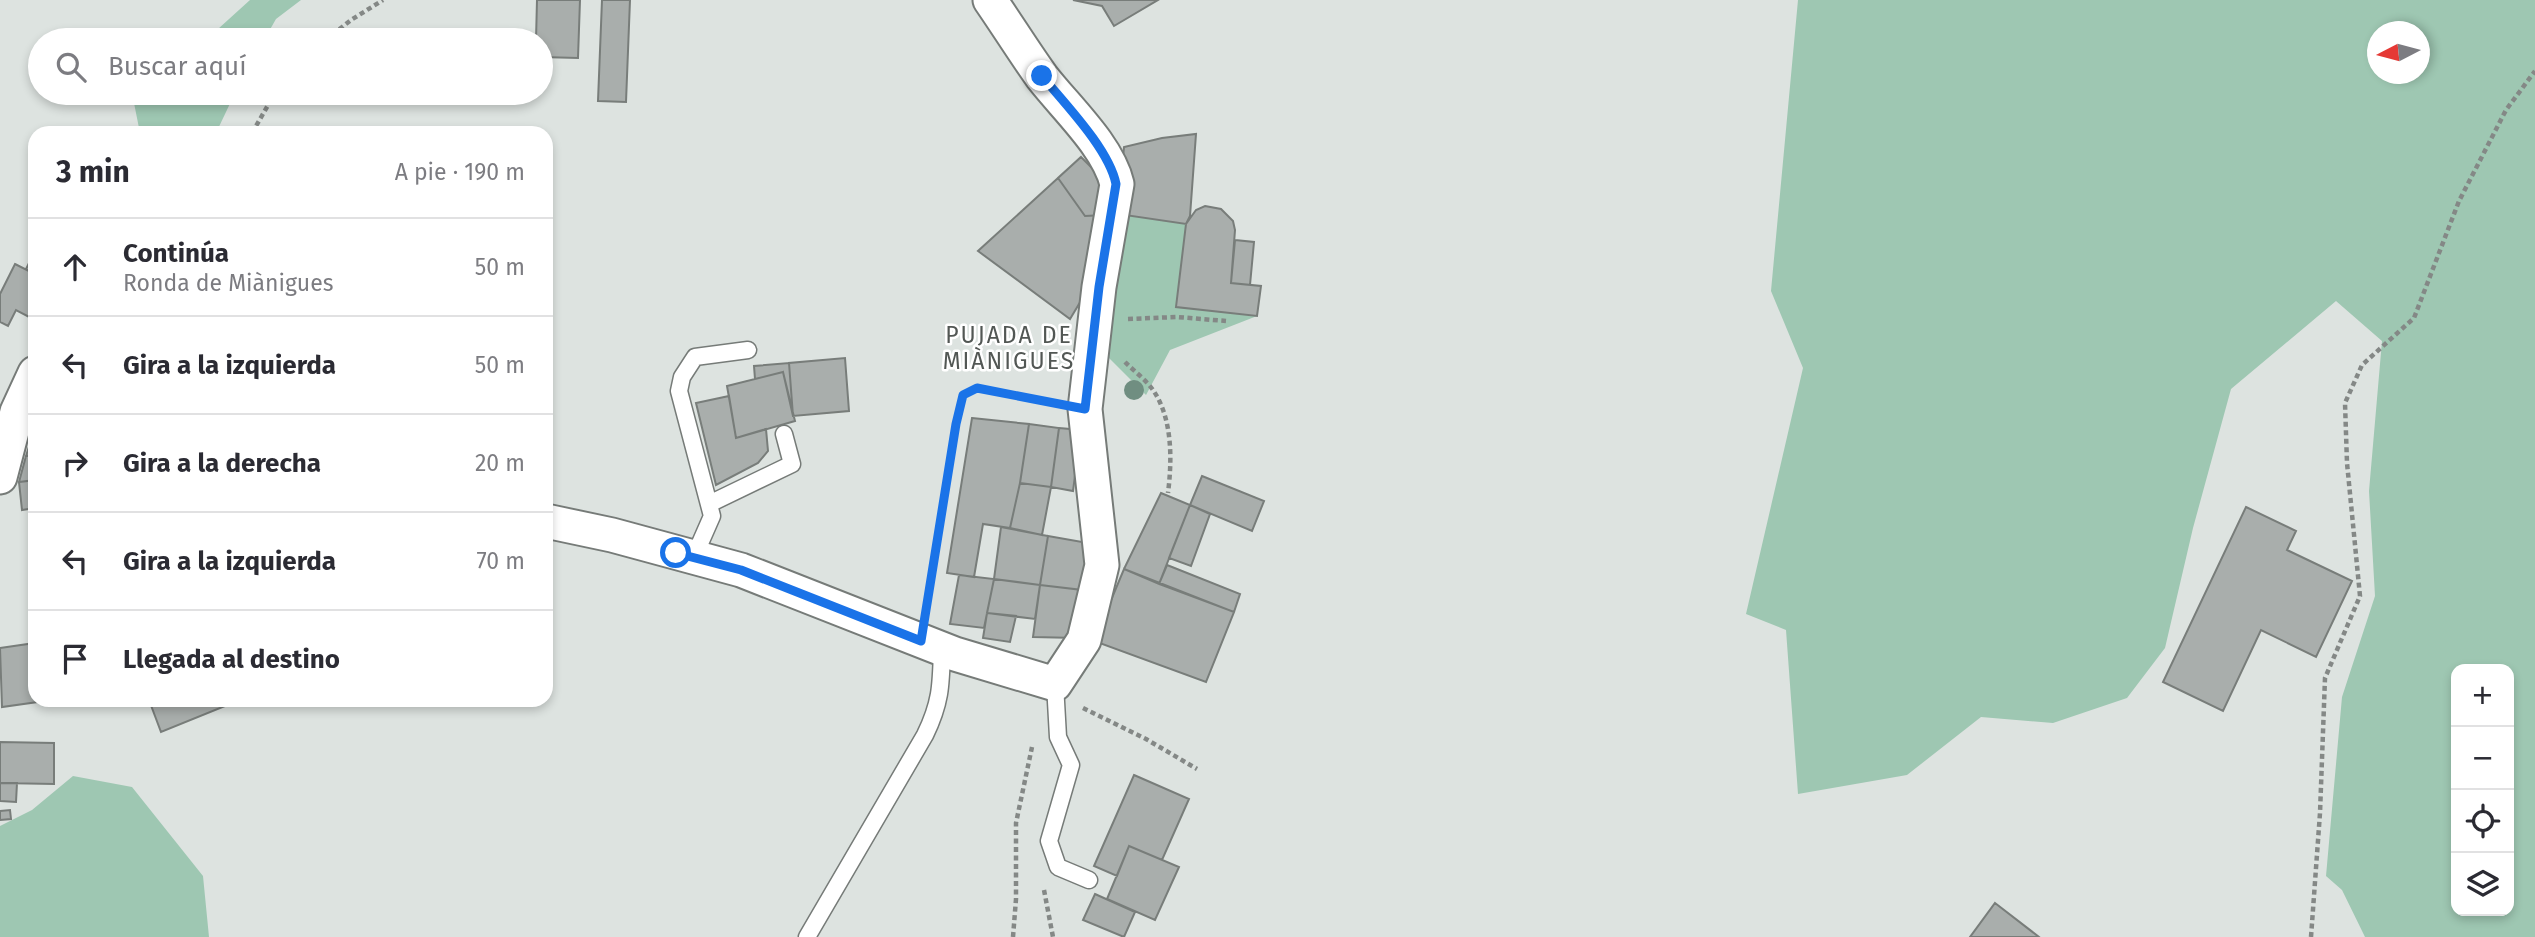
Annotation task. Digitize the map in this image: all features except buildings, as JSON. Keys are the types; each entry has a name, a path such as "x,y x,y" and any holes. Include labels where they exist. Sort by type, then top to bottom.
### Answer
{"street":[{"path":"553,522 612,535 741,570 932,645 1055,684 1084,640 1102,565 1085,409 1116,184 1113,169 1042,76 990,0"},
{"path":"0,477 17,412 28,388"}],"lane":[{"path":"694,557 712,516 679,391 682,377 695,357 748,350"},
{"path":"709,505 792,464 784,434"},
{"path":"807,937 937,711 940,694 932,645"},
{"path":"1055,684 1058,737 1071,765 1049,841 1058,867 1089,880"}],"path":[{"path":"341,28 383,0"},
{"path":"2311,937 2320,813 2325,678 2360,596 2347,463 2345,403 2362,365 2414,318 2459,201 2507,110 2535,71"},
{"path":"257,126 268,105"},
{"path":"1095,326 1177,317 1226,321"},
{"path":"1095,326 1153,389 1164,414 1172,463 1168,493"},
{"path":"932,645 956,424 963,395 977,388 1085,409"},
{"path":"1055,684 1067,699 1146,739 1196,769"},
{"path":"1013,937 1016,823 1033,743"}],"green space":[{"path":"250,0 301,0 276,19 271,28 219,28"},
{"path":"1798,0 2535,0 2535,937 2365,937 2342,890 2326,876 2342,697 2375,596 2369,491 2382,341 2336,301 2231,389 2193,528 2165,648 2127,698 2053,723 1981,717 1907,775 1798,794 1786,630 1746,614 1803,368 1771,291"},
{"path":"134,105 229,105 219,126 139,126"},
{"path":"1118,214 1186,224 1177,307 1257,316 1170,350 1146,395 1100,349"},
{"path":"73,776 132,787 203,876 209,937 0,937 0,826 32,810"}],"district":[{"name":"PUJADA DE MIÀNIGUES","path":"1009,348"}],"route":[{"path":"676,553 741,570 921,641 963,395 977,388 1085,409 1099,287 1116,184 1113,169 1098,147 1042,76"}]}
